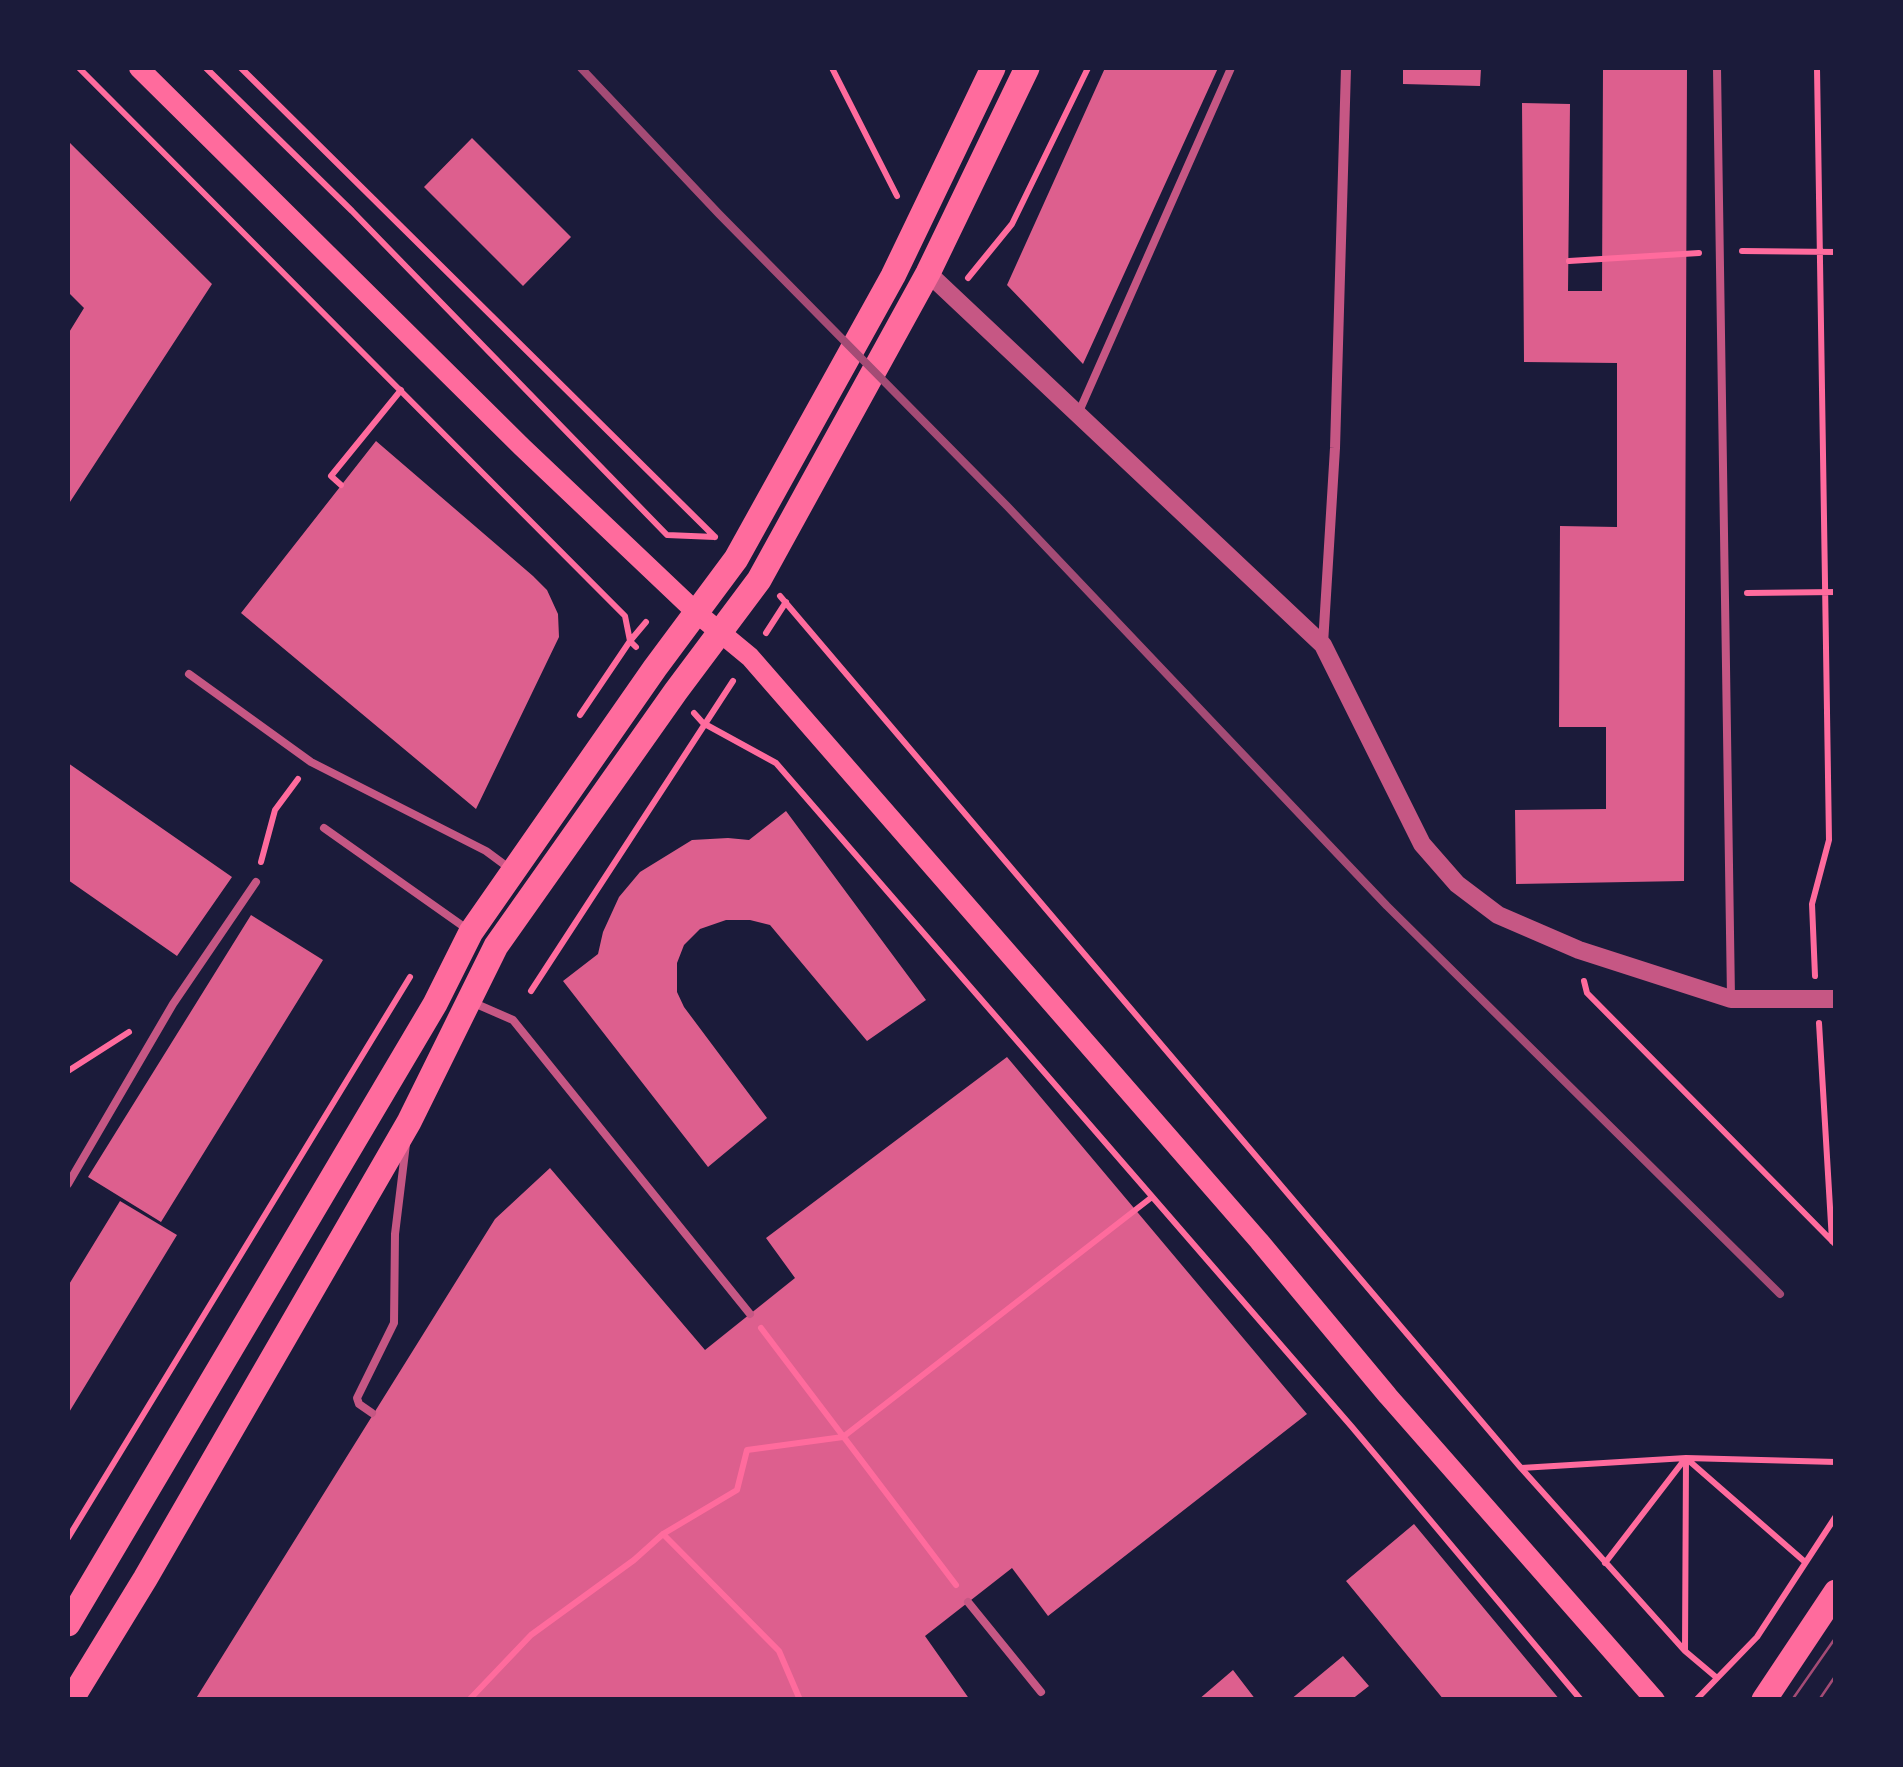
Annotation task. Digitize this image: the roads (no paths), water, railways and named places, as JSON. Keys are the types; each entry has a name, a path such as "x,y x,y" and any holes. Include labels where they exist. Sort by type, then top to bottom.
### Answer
{"main road":[{"path":"140,68 522,446 698,614 750,657 1655,1700"},
{"path":"68,1624 435,1004 471,932 736,559 893,276 994,68"},
{"path":"71,1700 409,1122 496,946 676,690 760,580 922,284 1027,68"},
{"path":"1764,1700 1836,1592"}],"street":[{"path":"1323,645 1335,448 1346,68"},
{"path":"922,284 954,295 1323,645 1422,844 1457,884 1498,915 1579,950 1731,1000 1826,999"}],"lane":[{"path":"1078,414 1231,68"},
{"path":"1717,68 1731,1000"},
{"path":"189,674 311,762 486,851 513,870"},
{"path":"324,828 471,932"},
{"path":"68,1184 172,1004 256,882"},
{"path":"471,1002 513,1020 750,1314"},
{"path":"372,1413 357,1398 394,1322 395,1234 409,1122"},
{"path":"968,1602 1041,1692"}],"tram line":[{"path":"1792,1700 1836,1637"},
{"path":"1819,1700 1836,1675"}],"railway":[{"path":"581,68 1007,506 1387,906 1780,1294"}]}
